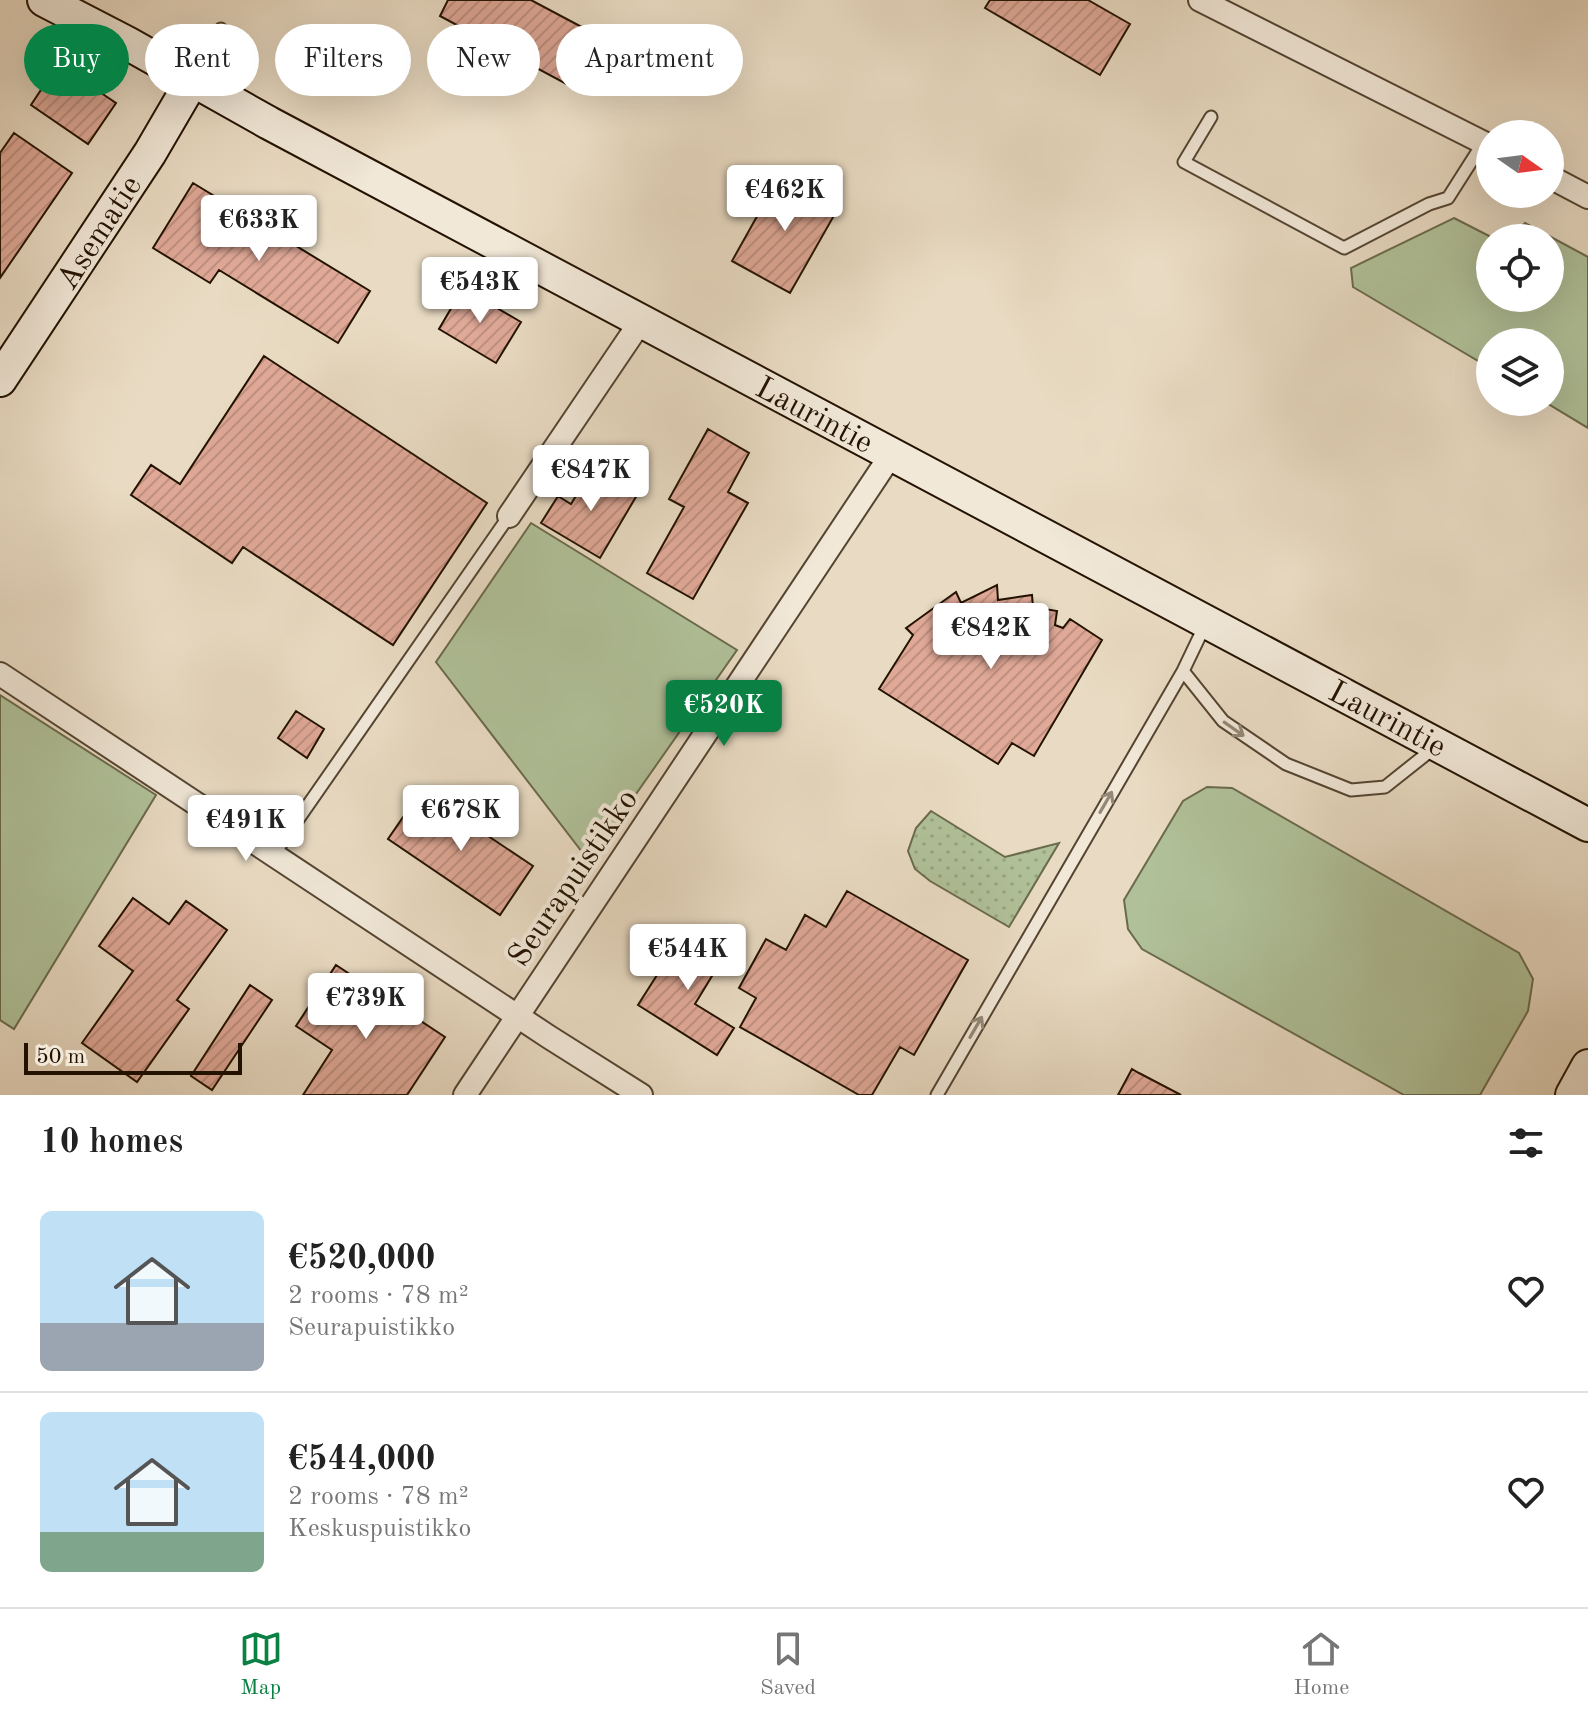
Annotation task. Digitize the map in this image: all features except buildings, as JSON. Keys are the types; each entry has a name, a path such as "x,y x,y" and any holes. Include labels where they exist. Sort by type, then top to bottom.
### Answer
{"street":[{"name":"Laurintie","path":"44,0 145,54"},
{"path":"1200,0 1476,138"},
{"name":"Asematie","path":"0,380 150,153 183,96"},
{"name":"Laurintie","path":"220,96 1588,825"},
{"path":"1564,184 1588,197"},
{"path":"509,516 641,321"},
{"name":"Seurapuistikko","path":"465,1095 891,455"},
{"path":"0,674 641,1095"},
{"path":"1572,1095 1588,1066"}],"lane":[{"path":"1211,117 1184,162 1344,248 1429,204 1448,198 1476,159"},
{"path":"274,854 509,516"},
{"path":"937,1095 1183,671 1207,621"},
{"path":"1183,671 1223,721 1286,764 1351,790 1385,787 1438,745"}],"green space":[{"path":"1454,218 1476,229 1476,312 1564,312 1564,244 1588,257 1588,428 1564,413 1564,328 1476,328 1476,360 1353,287 1351,268"},
{"path":"531,523 737,650 589,861 436,662"},
{"path":"0,695 156,795 14,1029 0,1020"},
{"path":"1207,787 1232,788 1519,953 1533,979 1528,1011 1480,1095 1404,1095 1142,949 1128,929 1124,900 1183,801"},
{"path":"931,811 1005,857 1059,843 1009,927 915,869 908,851 916,828"}]}
